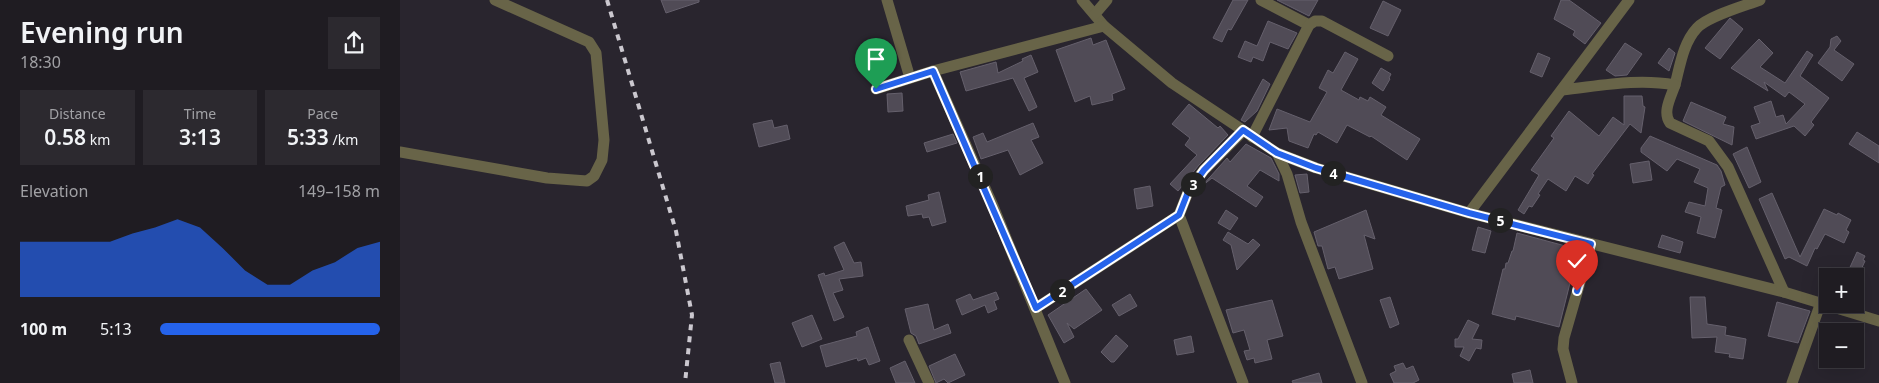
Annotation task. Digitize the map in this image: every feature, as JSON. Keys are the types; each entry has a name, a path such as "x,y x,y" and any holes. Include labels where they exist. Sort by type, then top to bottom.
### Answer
{"street":[{"path":"400,152 547,178 584,182 594,176 602,160 604,140 594,46 590,42 496,0"},
{"path":"887,0 910,78"},
{"path":"1082,0 1104,26 1172,83 1277,153 1316,168 1469,213 1784,292 1819,305"},
{"path":"1095,14 1107,0"},
{"path":"1261,0 1309,25"},
{"path":"1469,213 1629,0"},
{"path":"1760,0 1728,11 1697,27 1684,51 1666,114 1670,123 1709,141 1728,166 1784,292"},
{"path":"1036,308 1179,215 1188,192 1204,170 1247,134 1309,25 1315,21 1322,21 1388,56"},
{"path":"876,89 933,71 1104,26"},
{"path":"933,71 1036,308 1065,383"},
{"path":"1562,90 1632,82 1655,82 1675,85"},
{"path":"1277,153 1287,174 1301,222 1362,383"},
{"path":"1179,215 1244,383"},
{"path":"1572,383 1563,349 1564,338 1591,244"},
{"path":"1792,383 1819,308"},
{"path":"1850,313 1879,321"},
{"path":"908,340 929,383"}],"building":[{"path":"661,0 699,0 699,2 666,13"},
{"path":"1233,0 1248,0 1231,30 1228,29 1222,42 1213,38"},
{"path":"1277,0 1318,0 1309,16"},
{"path":"1561,0 1569,0 1601,23 1585,44 1573,35 1575,31 1554,19"},
{"path":"1383,1 1401,10 1388,36 1370,28"},
{"path":"1730,18 1743,29 1720,59 1705,48"},
{"path":"1268,21 1297,33 1288,49 1270,42 1263,61 1253,57 1251,62 1238,57 1245,41 1257,46"},
{"path":"1837,36 1841,41 1834,50 1854,64 1842,81 1818,63 1830,47 1831,39"},
{"path":"1091,38 1093,45 1106,40 1125,89 1112,94 1113,100 1092,105 1090,96 1075,102 1056,50"},
{"path":"1759,39 1773,53 1760,67 1785,83 1807,51 1813,55 1800,76 1829,98 1811,122 1814,125 1805,136 1794,126 1756,139 1751,126 1760,123 1754,107 1771,101 1776,117 1783,115 1786,124 1805,104 1789,92 1785,97 1764,82 1768,91 1731,68"},
{"path":"1625,43 1642,54 1627,75 1615,76 1606,70"},
{"path":"1669,48 1675,53 1669,71 1658,63"},
{"path":"1345,52 1358,59 1341,90 1359,100 1360,97 1368,101 1370,97 1386,107 1381,115 1420,139 1407,160 1371,136 1347,125 1337,143 1318,132 1316,135 1314,134 1308,148 1289,141 1287,128 1269,130 1277,109 1310,122 1327,92 1319,88 1328,70 1333,73"},
{"path":"1538,53 1550,58 1542,77 1530,72"},
{"path":"1031,55 1038,72 1024,78 1037,107 1029,111 1013,78 966,91 960,72 996,62 998,73"},
{"path":"1381,68 1391,74 1383,91 1372,83"},
{"path":"1263,79 1270,84 1257,111 1245,122 1241,120"},
{"path":"902,93 903,111 888,112 887,94"},
{"path":"1624,96 1642,96 1643,106 1645,107 1641,133 1630,124 1592,174 1594,175 1588,184 1575,176 1566,191 1548,179 1532,207 1529,206 1524,214 1518,210 1539,175 1531,170 1554,138 1551,136 1569,111 1599,136 1613,117 1624,125"},
{"path":"1691,102 1726,117 1723,124 1734,127 1732,145 1683,121"},
{"path":"1189,104 1218,128 1220,126 1228,135 1199,165 1178,191 1170,184 1197,155 1185,145 1190,138 1172,124"},
{"path":"772,120 774,128 787,125 790,139 759,147 753,124"},
{"path":"1033,123 1039,137 1031,140 1043,163 1020,175 1008,150 981,159 973,137 983,133 987,142"},
{"path":"1857,132 1879,146 1879,163 1849,144"},
{"path":"953,134 957,143 927,152 924,143"},
{"path":"1650,136 1717,165 1721,171 1725,185 1721,187 1716,208 1722,210 1715,238 1697,233 1701,217 1685,212 1689,202 1705,206 1708,188 1694,182 1700,169 1677,159 1667,171 1641,152 1641,148"},
{"path":"1246,144 1271,158 1279,174 1279,181 1260,170 1247,186 1263,197 1256,207 1212,178 1202,186 1227,158 1230,162"},
{"path":"1747,147 1761,182 1749,188 1733,154"},
{"path":"1649,161 1652,180 1633,183 1630,164"},
{"path":"1307,174 1309,192 1300,193 1295,175"},
{"path":"1150,186 1153,206 1137,209 1134,189"},
{"path":"939,192 946,222 932,226 929,217 923,218 922,214 908,216 906,206 929,200 928,195"},
{"path":"1772,193 1800,257 1824,209 1837,215 1838,213 1851,220 1846,230 1849,232 1844,243 1825,234 1817,249 1815,248 1807,266 1789,257 1785,259 1759,199"},
{"path":"1226,210 1238,218 1230,230 1218,223"},
{"path":"1366,210 1375,239 1364,235 1373,269 1339,279 1335,267 1328,269 1322,246 1318,246 1314,232"},
{"path":"1478,227 1491,231 1485,253 1472,250"},
{"path":"1228,232 1248,244 1253,239 1260,245 1237,270 1231,245 1223,240"},
{"path":"1517,233 1573,248 1567,270 1573,271 1559,327 1516,316 1515,320 1492,314 1503,269 1505,269 1506,263 1508,263 1513,251"},
{"path":"1662,235 1683,242 1680,253 1658,247"},
{"path":"844,242 854,263 861,262 863,276 839,279 843,290 833,293 844,317 834,321 818,275 824,273 825,276 844,270 834,247"},
{"path":"1857,252 1865,256 1862,268 1850,268"},
{"path":"1086,289 1102,310 1074,329 1067,323 1074,337 1064,343 1048,315"},
{"path":"996,292 999,299 994,301 997,309 988,313 985,305 962,315 956,300 970,294 973,300"},
{"path":"1130,294 1137,306 1119,316 1112,305"},
{"path":"1390,297 1399,324 1390,328 1380,300"},
{"path":"1690,297 1705,297 1707,324 1726,327 1725,335 1746,339 1743,359 1729,357 1730,354 1715,352 1717,337 1692,338"},
{"path":"1272,300 1283,336 1267,340 1272,359 1255,363 1254,358 1247,360 1244,351 1250,350 1244,330 1233,333 1226,310"},
{"path":"1777,302 1810,311 1798,343 1768,336"},
{"path":"928,304 934,330 948,324 951,333 919,344 916,336 911,333 905,309"},
{"path":"812,315 822,339 802,347 792,323"},
{"path":"1468,320 1479,325 1472,339 1482,340 1481,349 1476,348 1469,361 1460,356 1464,347 1455,347 1455,339 1458,339"},
{"path":"868,327 880,361 869,365 866,358 858,361 857,358 826,367 820,346 857,336 856,332"},
{"path":"1116,335 1128,346 1114,362 1111,362 1101,352"},
{"path":"1191,336 1194,352 1177,355 1174,340"},
{"path":"955,354 965,375 948,383 944,379 936,383 929,366"},
{"path":"905,361 915,383 896,383 890,368"},
{"path":"780,362 785,383 775,383 770,364"},
{"path":"1403,363 1406,369 1413,366 1419,380 1413,383 1394,383 1390,374 1396,371 1394,366"},
{"path":"1530,370 1533,383 1514,383 1512,374"},
{"path":"1319,373 1322,383 1293,383 1292,381"}],"railway":[{"path":"607,0 676,231 692,315 685,383"}],"route":[{"path":"876,89 933,71 1036,308 1179,215 1188,192 1204,170 1243,130 1277,153 1316,168 1469,213 1591,244 1577,291"}]}
